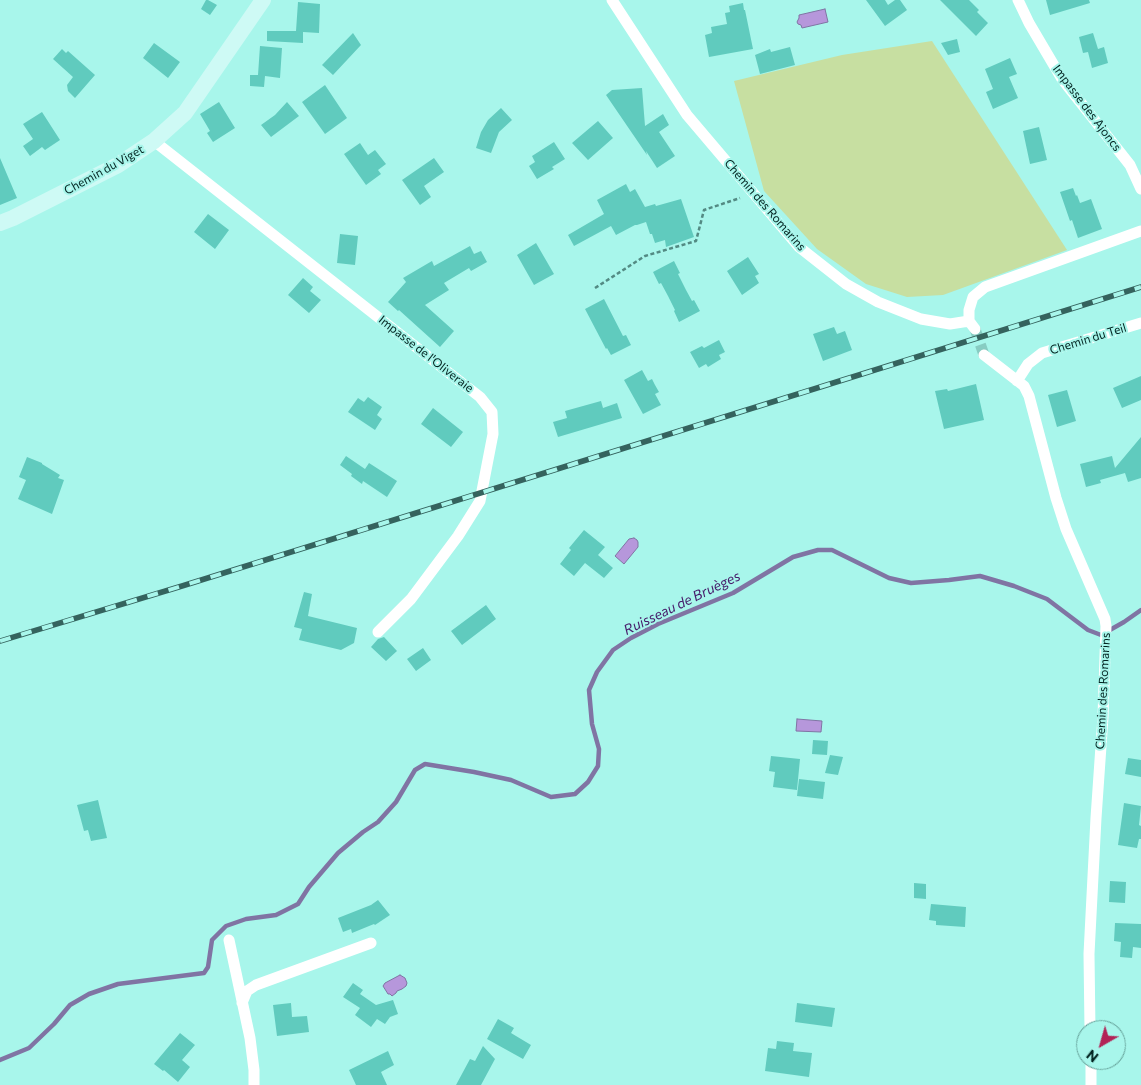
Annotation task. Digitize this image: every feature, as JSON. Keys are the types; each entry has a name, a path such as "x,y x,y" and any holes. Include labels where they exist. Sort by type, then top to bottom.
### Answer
{"street":[{"name":"Chemin du Viget","path":"0,223 118,166 154,141 185,113 263,0"},
{"name":"Chemin des Romarins","path":"612,0 687,115 799,247 846,284 878,302 921,319 950,324 972,325 969,310 973,297 985,287 1141,231"},
{"name":"Impasse des Ajoncs","path":"1018,0 1028,23 1062,79 1130,165 1140,185"},
{"name":"Impasse de l'Oliveraie","path":"154,141 480,397 492,412 493,434 480,501 458,536 411,599 378,632"},
{"name":"Chemin du Teil","path":"1017,381 1028,364 1042,353 1141,323"},
{"name":"Chemin des Romarins","path":"984,354 1024,386 1029,396 1066,529 1105,619 1103,717 1089,954 1090,1020"},
{"path":"229,940 250,1038 254,1085"},
{"path":"242,1002 247,991 256,985 371,943"},
{"path":"1091,1070 1091,1085"}],"path":[{"path":"595,288 645,256 696,241 704,210 754,194"}],"green space":[{"path":"932,41 1067,250 943,295 907,297 866,284 817,249 764,191 734,81 842,55"}],"shaded area":[{"path":"825,9 828,22 802,28 798,24 799,15"},
{"path":"634,538 638,542 638,547 624,564 615,556 629,539"},
{"path":"797,719 822,721 821,732 796,731"},
{"path":"400,975 405,978 406,986 392,996 388,994 383,986"}],"building":[{"path":"206,0 217,5 210,15 201,9"},
{"path":"866,0 885,0 888,5 895,0 900,0 907,10 885,26"},
{"path":"940,0 969,0 988,23 976,36"},
{"path":"1046,0 1089,0 1090,3 1050,15"},
{"path":"298,2 320,4 319,33 303,32 303,43 267,41 267,31 296,31"},
{"path":"743,3 753,49 709,57 705,35 712,33 711,27 727,24 725,13 730,12 729,6"},
{"path":"353,33 361,45 333,75 322,65"},
{"path":"1093,33 1098,49 1104,47 1108,63 1092,68 1088,52 1083,53 1079,37"},
{"path":"957,39 960,52 948,55 941,43"},
{"path":"154,43 180,62 168,78 143,58"},
{"path":"260,46 282,48 280,78 265,76 264,87 250,86 250,75 258,75"},
{"path":"790,47 795,65 760,74 755,55 770,49 771,52"},
{"path":"62,49 66,53 68,51 95,75 75,98 68,91 67,85 73,77 53,59"},
{"path":"1010,58 1017,74 1009,77 1018,98 993,109 986,92 993,89 985,69"},
{"path":"325,85 347,118 325,134 302,102"},
{"path":"642,88 645,126 663,114 669,125 659,132 675,156 657,168 606,95 612,90"},
{"path":"219,102 235,128 213,142 207,133 210,131 200,114"},
{"path":"287,102 299,116 271,137 261,125 275,115"},
{"path":"501,108 512,120 499,132 491,153 476,148 481,132 488,120"},
{"path":"42,112 60,140 45,150 42,147 30,156 23,146 33,139 23,124"},
{"path":"598,121 613,138 588,160 572,143"},
{"path":"1039,127 1047,160 1030,164 1023,131"},
{"path":"554,142 565,159 552,167 554,169 537,179 529,166 535,162 532,156"},
{"path":"360,143 368,155 375,150 386,164 378,170 381,174 366,185 344,154"},
{"path":"0,158 17,198 0,205"},
{"path":"434,158 444,172 424,186 431,197 420,205 402,180"},
{"path":"626,184 630,192 635,189 645,207 681,199 694,237 666,247 665,240 655,243 646,222 635,225 616,235 611,226 574,246 568,235 604,214 597,200"},
{"path":"1073,188 1080,203 1091,199 1102,229 1078,238 1060,192"},
{"path":"208,214 229,230 215,249 194,232"},
{"path":"340,234 358,236 355,265 337,263"},
{"path":"536,243 554,274 534,285 517,255"},
{"path":"470,246 474,254 481,251 487,262 471,271 469,268 444,283 449,290 425,305 454,331 440,347 388,302 406,282 403,278 432,261 434,266"},
{"path":"748,257 759,274 755,276 759,283 742,295 727,271"},
{"path":"674,261 686,290 700,311 679,322 668,296 653,272"},
{"path":"303,278 313,287 310,291 321,300 309,313 288,295"},
{"path":"604,299 623,336 626,335 631,345 611,355 585,309"},
{"path":"834,327 837,334 845,331 852,350 823,361 813,334"},
{"path":"719,340 725,352 719,355 721,359 708,367 706,364 699,368 690,352 702,346 704,348"},
{"path":"642,370 648,381 652,379 659,392 655,394 661,405 643,414 624,380"},
{"path":"1141,376 1141,400 1122,408 1113,388"},
{"path":"976,384 984,420 944,429 935,391 947,389 948,391"},
{"path":"1067,390 1076,421 1057,427 1048,395"},
{"path":"368,397 382,407 377,415 382,419 375,430 348,412 358,398 364,402"},
{"path":"601,401 603,408 617,403 622,418 558,437 553,422 567,418 565,411"},
{"path":"433,408 463,432 451,447 421,424"},
{"path":"1141,437 1141,478 1128,482 1125,473 1100,480 1101,483 1086,487 1080,464 1112,456 1115,468"},
{"path":"346,456 365,469 369,463 397,481 387,497 363,481 362,484 340,465"},
{"path":"27,457 42,463 60,475 58,478 64,480 52,514 18,499 26,480 19,477"},
{"path":"584,530 605,547 598,555 613,568 604,578 585,563 574,576 560,564 571,550 569,548"},
{"path":"304,592 312,594 308,616 357,628 354,643 341,650 299,640 302,629 294,627"},
{"path":"486,605 496,619 462,645 451,631"},
{"path":"384,637 397,651 386,661 371,647 378,639"},
{"path":"423,648 431,660 416,671 407,659"},
{"path":"813,740 828,741 827,755 812,754"},
{"path":"830,755 843,757 838,775 825,773"},
{"path":"771,756 800,759 797,790 773,787 775,772 769,771"},
{"path":"1128,758 1141,760 1141,777 1125,774"},
{"path":"799,779 825,782 823,799 797,796"},
{"path":"98,800 107,838 91,841 88,830 84,831 77,805"},
{"path":"1124,803 1141,806 1139,825 1141,826 1141,839 1139,839 1137,848 1118,845"},
{"path":"1110,881 1126,882 1125,903 1109,902"},
{"path":"914,883 926,884 926,899 914,898"},
{"path":"378,900 390,915 375,925 352,933 351,929 343,932 338,918 371,905"},
{"path":"931,904 966,907 965,927 936,925 936,921 929,920"},
{"path":"1115,923 1141,924 1141,948 1133,947 1132,958 1120,957 1121,942 1114,941"},
{"path":"353,983 363,990 360,994 376,1005 393,1000 398,1014 390,1017 385,1024 377,1019 371,1027 355,1015 360,1008 343,997"},
{"path":"291,1003 292,1017 307,1016 309,1032 277,1036 273,1005"},
{"path":"797,1003 835,1008 832,1027 795,1022"},
{"path":"498,1019 514,1028 511,1033 531,1045 523,1059 487,1039"},
{"path":"180,1033 195,1045 182,1060 190,1067 178,1082 154,1064"},
{"path":"777,1041 794,1043 793,1051 812,1053 809,1077 765,1071 768,1048 776,1049"},
{"path":"483,1046 495,1059 481,1085 456,1085 470,1059 475,1061"},
{"path":"388,1051 394,1065 381,1072 387,1085 356,1085 349,1070"}],"waterway":[{"name":"Ruisseau de Bruèges","path":"0,1060 29,1048 54,1024 70,1005 89,994 118,984 204,973 208,967 212,940 226,926 246,919 276,915 298,904 309,887 338,853 378,822 396,802 415,770 425,764 511,780 551,797 575,794 588,782 598,766 599,749 592,724 589,690 597,672 613,650 658,624 733,593 793,557 818,550 832,550 889,578 911,583 980,576 1014,586 1047,599 1088,630 1101,635 1141,610"}],"tunnel":[{"path":"975,329 984,355"}],"railway":[{"path":"0,641 1141,287"}]}
